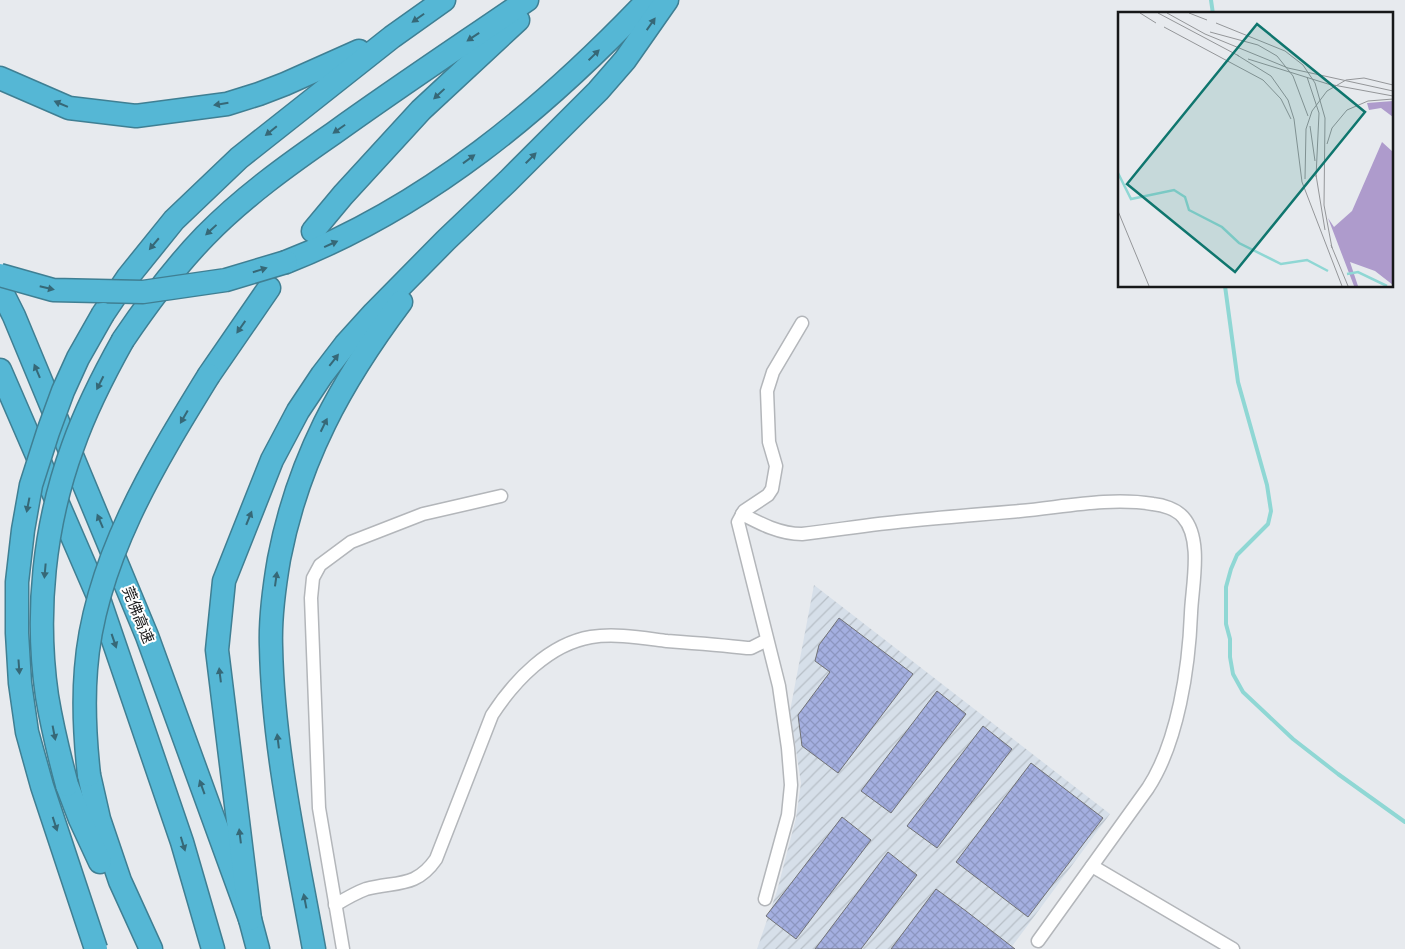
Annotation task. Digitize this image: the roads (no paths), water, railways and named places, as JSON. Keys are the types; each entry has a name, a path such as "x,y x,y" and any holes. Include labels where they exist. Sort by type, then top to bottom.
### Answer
{"highway":[{"path":"96,949 45,795 27,732 20,683 16,633 17,590 23,530 31,485 63,391 78,358 103,314 128,277 174,220 206,188 278,125 392,36 444,0"},
{"path":"151,949 115,893 97,857 67,785 54,737 47,695 43,656 42,611 49,533 72,446 99,385 123,340 178,264 205,236 239,205 336,131 528,0"},
{"path":"314,231 343,195 421,110 538,0"},
{"path":"0,275 53,290 143,292 226,280 286,262 344,238 411,200 534,110 598,51 648,0"},
{"path":"250,919 217,650 224,581 272,460 298,411 345,345 446,240 508,182 598,91 624,60 667,0"},
{"path":"0,78 69,108 136,116 227,104 259,94 392,36"},
{"path":"314,949 292,830 275,719 270,644 272,607 278,569 293,500 323,425 364,354 446,240"},
{"name":"莞佛高速","path":"0,288 18,325 147,636 250,919 258,949"},
{"path":"151,949 117,873 98,818 89,775 84,702 86,667 97,604 120,538 162,456 209,375 269,288"},
{"name":"莞佛高速","path":"0,370 98,596 182,842 212,949"}],"street":[{"path":"765,899 788,815 791,785 784,718 778,686 738,522 742,514 752,504 768,494 772,489 776,466 770,448 768,430 768,386 773,372 802,323"},
{"path":"343,949 319,808 310,598 313,578 320,565 350,542 423,514 501,496"},
{"path":"742,514 763,525 788,533 802,534 948,516 1121,502 1153,504 1172,508 1184,517 1192,531 1195,545 1191,625 1187,660 1169,744 1154,778 1038,941"},
{"path":"335,906 351,895 416,878 428,870 436,859 492,716 504,697 516,684 549,655 566,645 593,637 616,637 747,648 767,640"},
{"path":"1092,866 1233,949"}],"waterway":[{"path":"1211,0 1213,12"},
{"path":"1225,288 1238,382 1267,485 1271,511 1268,524 1237,555 1226,587 1226,624 1230,639 1230,657 1233,674 1243,692 1293,739 1405,822"}]}
